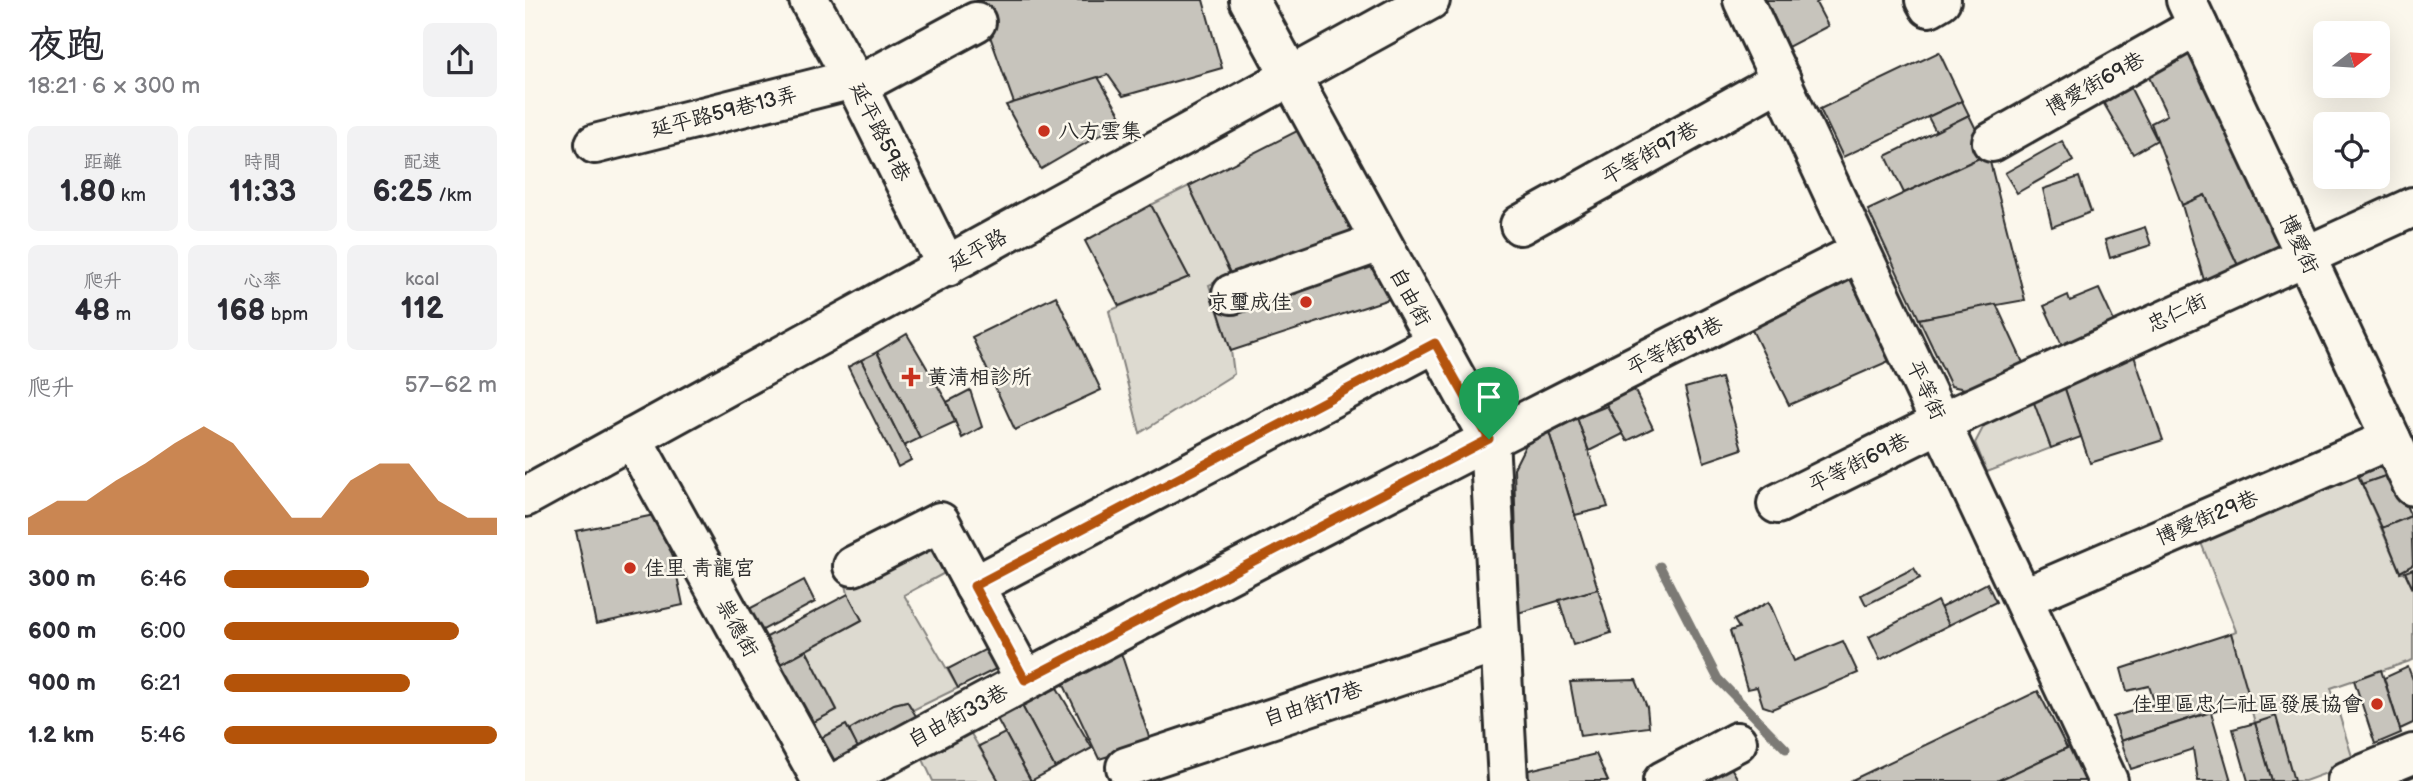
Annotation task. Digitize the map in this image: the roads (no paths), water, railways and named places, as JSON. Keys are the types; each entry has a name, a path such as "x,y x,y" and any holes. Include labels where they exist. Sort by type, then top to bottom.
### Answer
{"street":[{"name":"延平路59巷","path":"809,0 855,82 947,267"},
{"name":"自由街","path":"1249,0 1489,439 1509,781"},
{"name":"延平路","path":"525,497 1430,0"},
{"name":"平等街","path":"1743,0 2108,781"},
{"path":"1925,0 1929,7 1941,0"},
{"name":"博愛街69巷","path":"1992,142 2192,13"},
{"name":"博愛街","path":"2192,13 2413,486"},
{"name":"延平路59巷13弄","path":"595,144 855,82 976,22"},
{"name":"平等街97巷","path":"1520,225 1781,80"},
{"name":"忠仁街","path":"1942,422 2413,207"},
{"path":"1232,294 1380,242"},
{"name":"平等街81巷","path":"1489,439 1860,252"},
{"path":"974,586 1435,343"},
{"name":"平等街69巷","path":"1777,504 1942,422"},
{"name":"祟德街","path":"632,438 821,781"},
{"name":"自由街33巷","path":"839,781 1025,680 1489,439"},
{"name":"博愛街29巷","path":"2023,598 2391,439"},
{"path":"853,566 940,523 1025,680"},
{"name":"自由街17巷","path":"1126,767 1500,642"},
{"path":"1663,781 1737,742"},
{"path":"2347,781 2413,754"}],"waterway":[{"path":"1660,566 1718,679 1786,749"}],"place":[{"name":"八方雲集","path":"1044,131"},
{"name":"京璽成佳","path":"1306,302"},
{"name":"黃清相診所","path":"911,377"},
{"name":"佳里 青龍宮","path":"630,568"},
{"name":"佳里區忠仁社區發展協會","path":"2377,704"}]}
